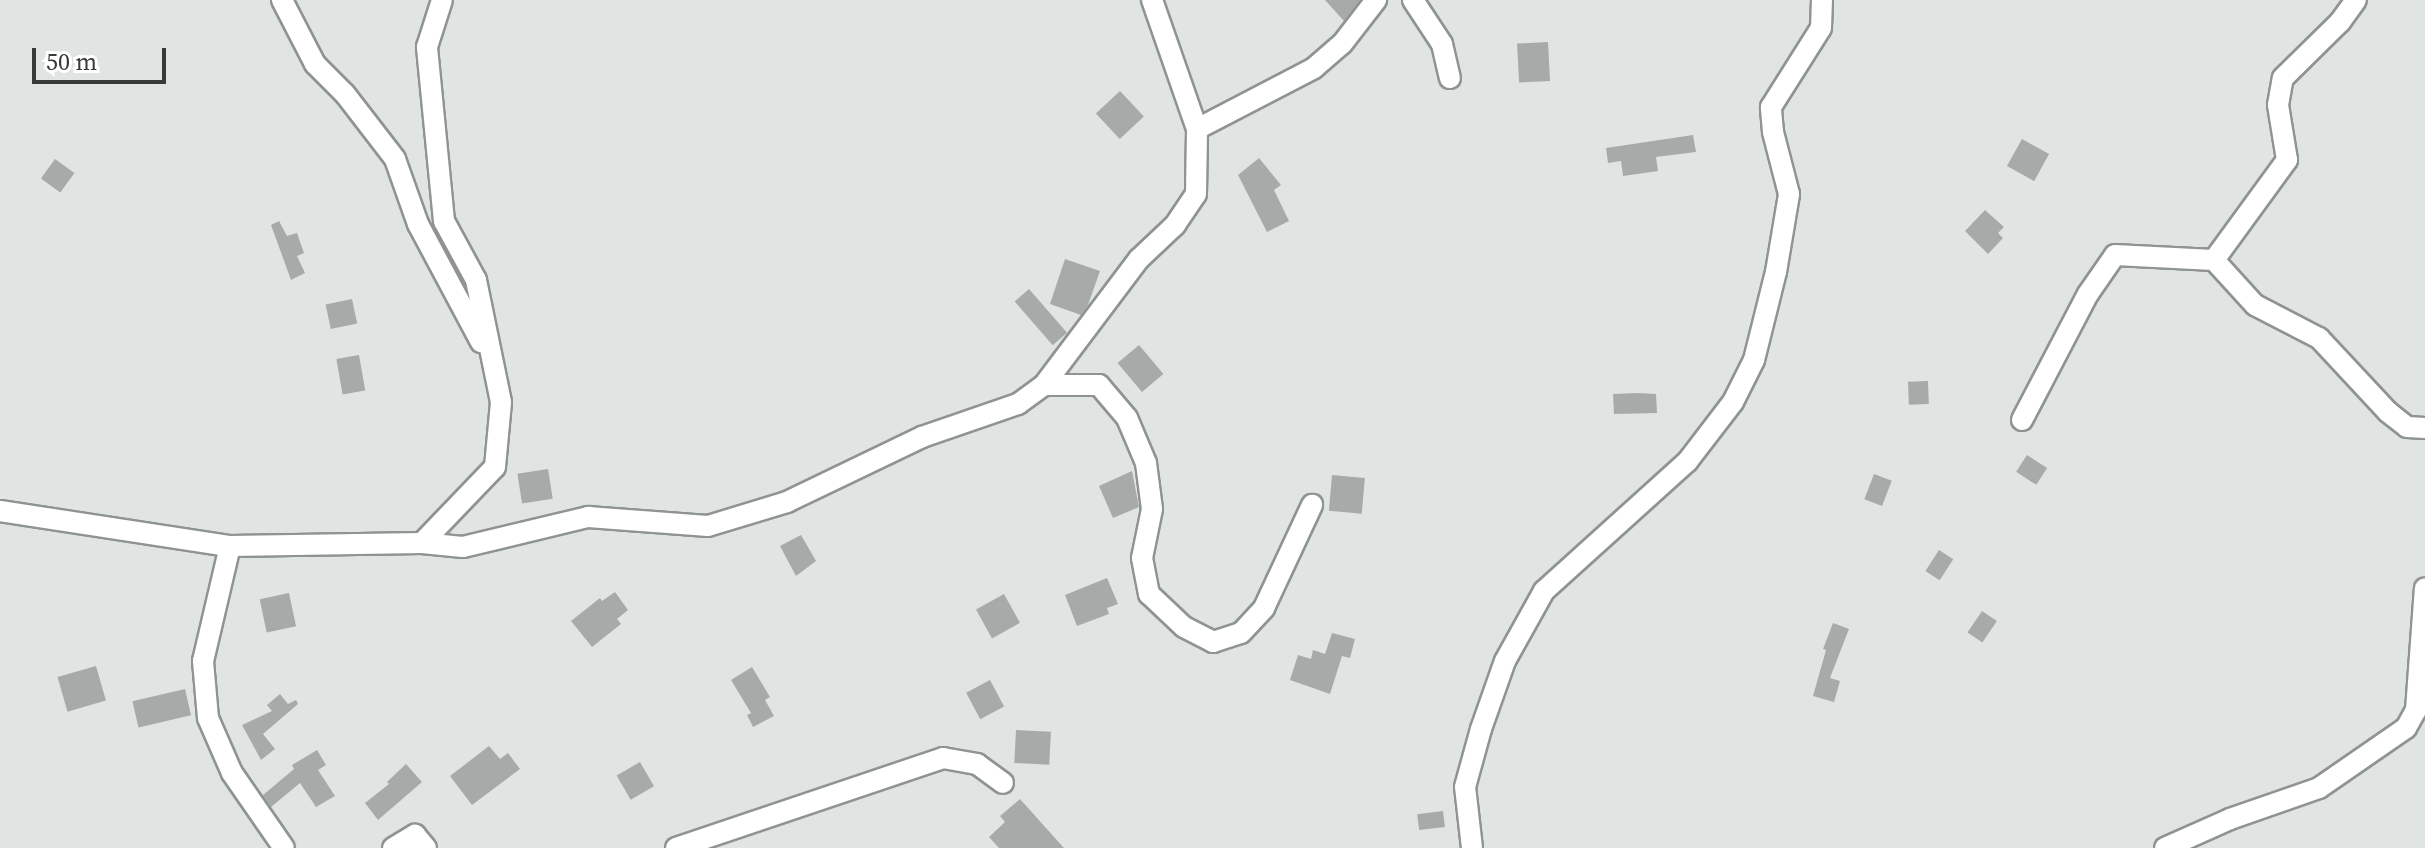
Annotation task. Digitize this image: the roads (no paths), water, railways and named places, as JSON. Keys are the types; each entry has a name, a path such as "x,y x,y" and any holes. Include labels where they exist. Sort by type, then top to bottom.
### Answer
{"street":[{"path":"282,0 297,22 315,64 345,94 395,159 418,224 484,348 493,349"},
{"path":"422,543 495,467 501,402 493,349 476,280 444,221 427,47 442,0"},
{"path":"0,511 230,546 422,543 463,547 588,517 708,526 787,502 922,437 1018,404 1044,385 1139,259 1175,225 1196,194 1197,129 1152,0"},
{"path":"1197,129 1314,68 1342,44 1376,0"},
{"path":"1413,0 1442,44 1450,78"},
{"path":"1472,848 1465,787 1481,729 1505,661 1544,591 1687,462 1733,402 1754,360 1776,272 1789,194 1773,132 1771,107 1821,28 1822,0"},
{"path":"2214,260 2287,160 2278,105 2283,78 2340,22 2356,0"},
{"path":"2022,420 2088,294 2115,255 2214,260 2255,305 2319,338 2388,412 2407,427 2425,428"},
{"path":"1044,385 1099,385 1127,418 1146,463 1152,509 1142,558 1149,594 1184,627 1213,642 1241,633 1264,608 1312,505"},
{"path":"230,546 203,661 208,718 232,773 284,848"},
{"path":"2165,848 2230,819 2319,788 2406,728 2416,710 2425,588"},
{"path":"676,848 943,758 977,764 1003,783"},
{"path":"393,848 415,835 426,848"}]}
